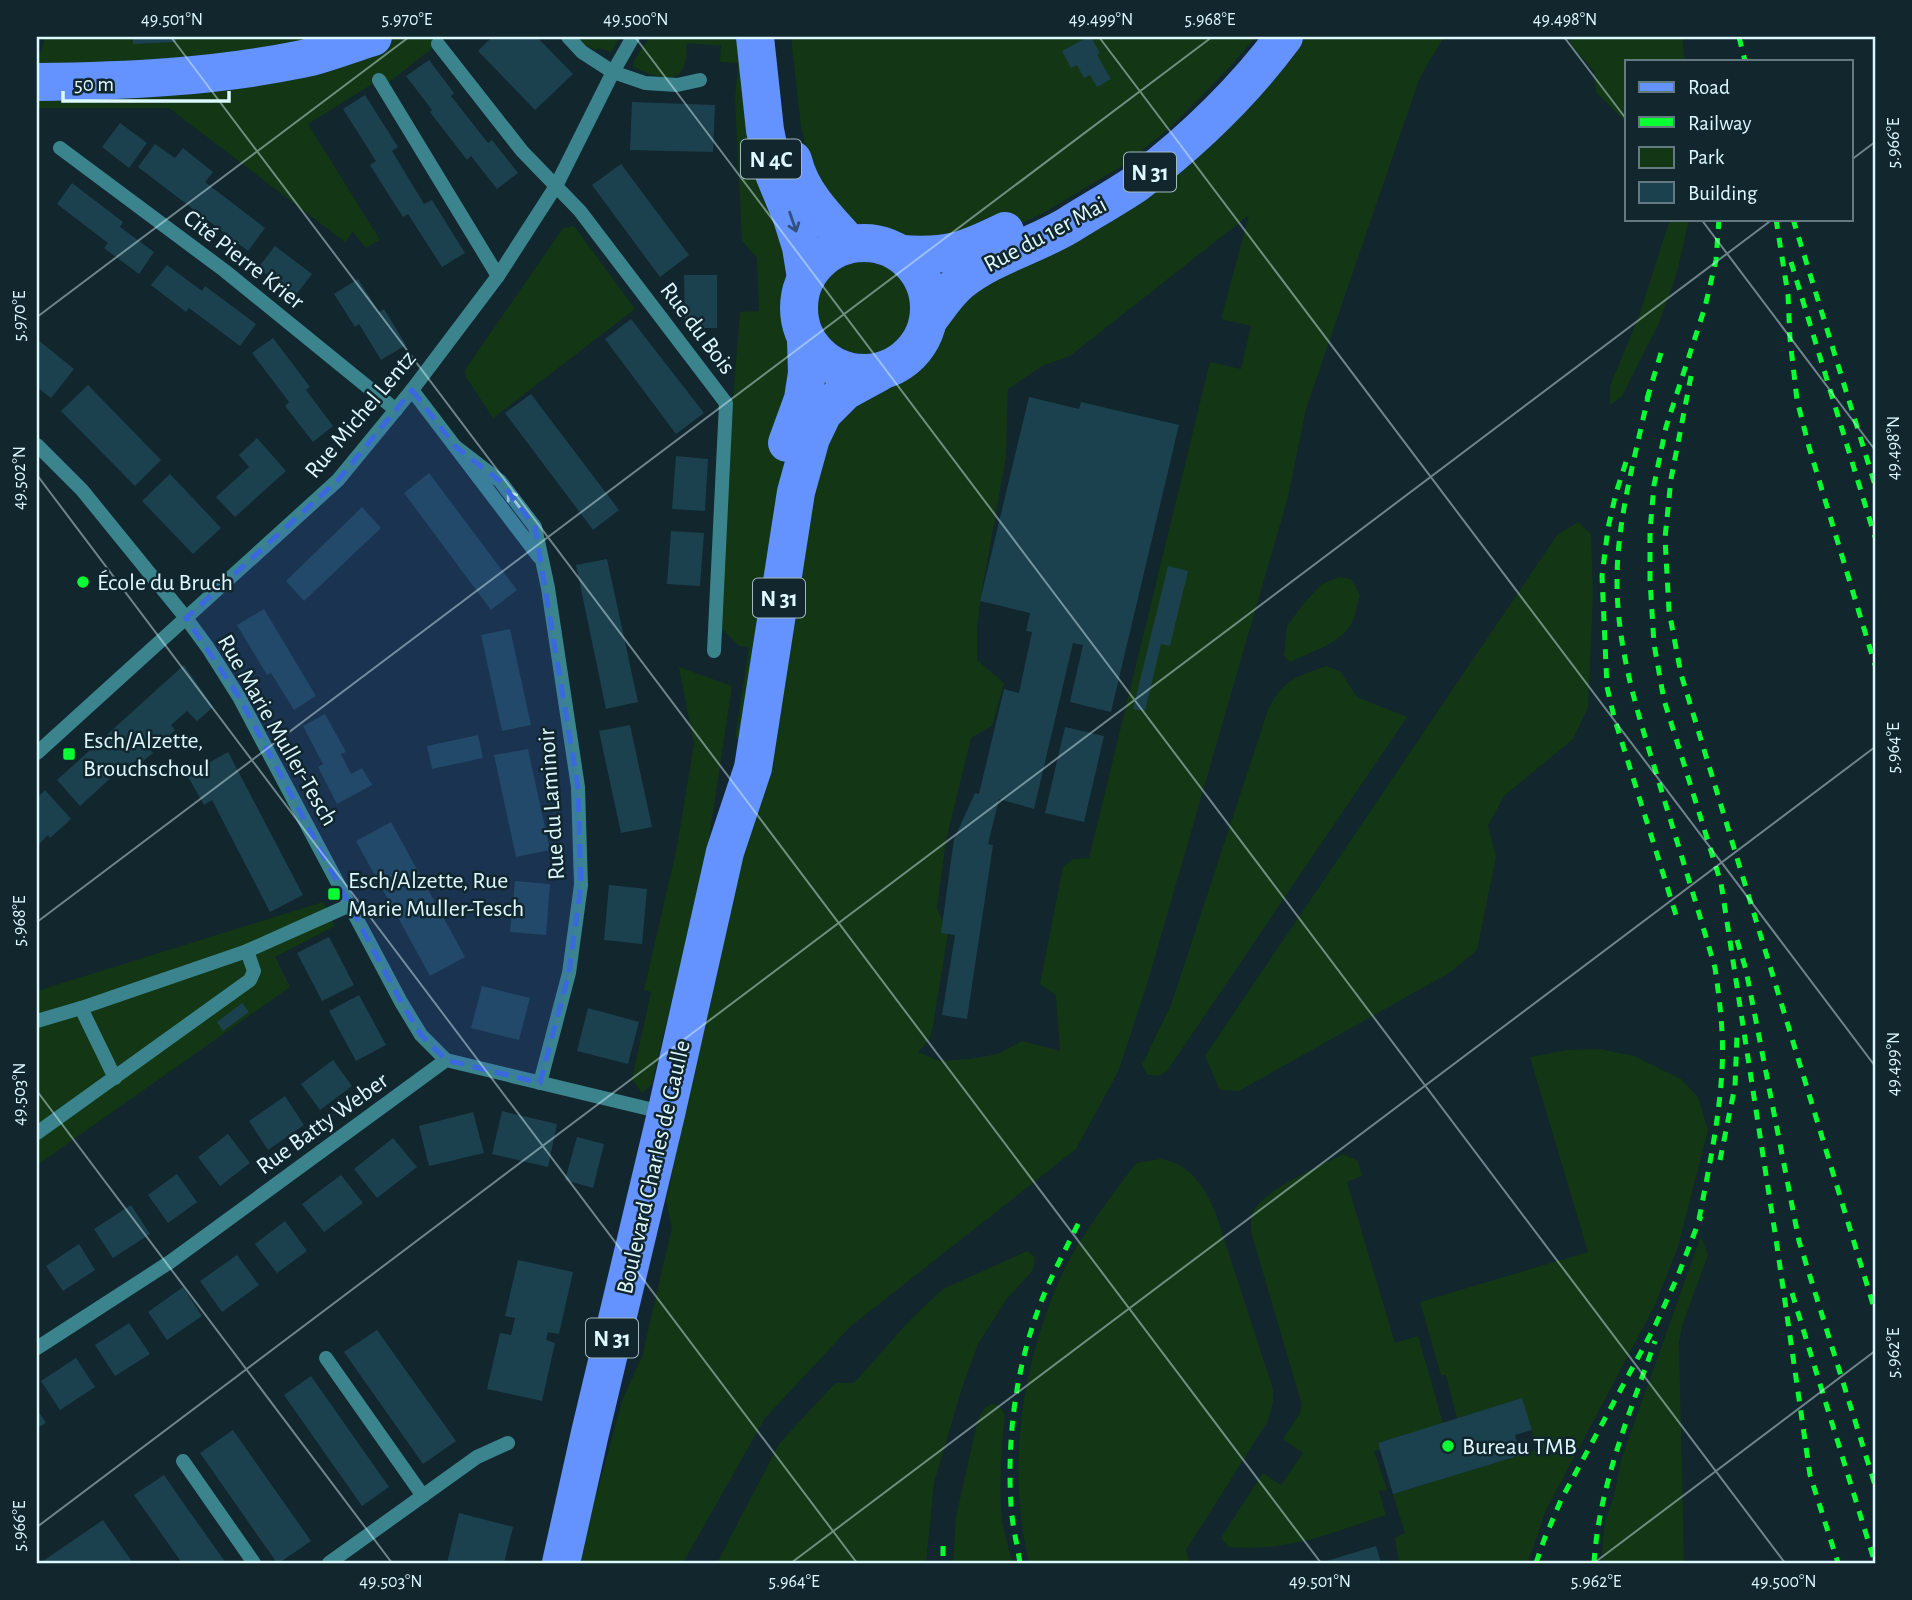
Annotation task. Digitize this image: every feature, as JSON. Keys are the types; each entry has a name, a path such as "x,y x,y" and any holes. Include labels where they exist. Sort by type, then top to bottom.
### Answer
{"main road":[{"name":"N 4C","path":"755,37 765,130 774,174 798,237 806,278"},
{"name":"N 4C","path":"776,37 786,128 796,170 813,203 850,244"},
{"name":"Rue du 1er Mai","path":"902,254 948,254 974,247 1045,212 1122,166 1171,127 1256,37"},
{"name":"Rue du 1er Mai","path":"929,319 960,282 983,266 1059,230 1134,184 1173,154 1243,87 1284,37"},
{"path":"37,82 116,81 219,73 305,59 366,38"},
{"path":"850,244 886,246 902,254 925,282 929,300 929,319 919,345 905,360 878,373 857,373 837,368 819,356 807,340 800,319 799,298 806,278 817,262 832,251 850,244"},
{"name":"Boulevard Charles de Gaulle","path":"725,852 730,761 774,489 790,430 803,399 807,373 807,340"},
{"name":"Boulevard Charles de Gaulle","path":"561,1563 725,852 753,768 796,492 811,438 824,413 845,391 878,373"}],"street":[{"path":"568,37 582,52 613,72 645,83 677,85 700,80"},
{"name":"Rue Michel Lentz","path":"37,753 338,480 412,390 498,276 556,186 633,37"},
{"path":"438,44 522,151 556,186"},
{"path":"380,80 498,276"},
{"name":"Cité Pierre Krier","path":"60,148 225,271 396,410"},
{"name":"Rue du Bois","path":"556,186 580,211 726,403 714,651"},
{"name":"Rue du Laminoir","path":"412,390 542,561 548,588 578,787 581,885 569,973 540,1083"},
{"name":"Rue Marie Muller-Tesch","path":"37,445 82,490 186,618 239,697 401,1002 421,1035 446,1060"},
{"path":"37,1021 247,951 350,905"},
{"path":"37,1133 250,980 254,971 247,951"},
{"path":"81,1008 115,1078"},
{"path":"446,1060 666,1114"},
{"name":"Rue Batty Weber","path":"37,1348 170,1262 446,1060"},
{"path":"326,1358 423,1496"},
{"path":"328,1563 477,1457 508,1443"},
{"path":"183,1461 254,1563"}],"highlighted area":[{"path":"412,390 456,447 500,481 535,527 578,787 581,885 569,973 540,1083 446,1060 421,1035 401,1002 239,697 186,618 338,480"}],"green space":[{"path":"45,37 133,37 133,44 175,42 176,37 432,37 438,44 384,86 379,80 308,124 380,240 366,248 353,232 345,242 169,108 37,108 37,53 41,53"},
{"path":"577,37 620,37 611,52 586,46"},
{"path":"649,37 743,37 765,130 813,203 832,251 806,278 800,296 799,313 803,330 810,344 822,357 836,366 853,371 872,372 890,368 904,360 925,332 1059,230 1284,37 1444,37 1420,77 1306,409 1288,497 1148,981 1119,1070 1076,1149 851,1326 765,1418 683,1563 580,1563 623,1398 642,1357 672,1227 666,1201 757,742 735,738 749,647 739,646 715,622 740,312 759,311 757,258 742,241 735,100 738,63 720,62 721,46 687,43 684,66 675,76 668,78 646,72 633,67","holes":["1249,215 1221,319 1251,326 1241,369 1210,362 1089,858 1073,859 1063,867 1040,984 1056,995 1060,1051 1022,1041 998,1054 939,1061 918,1052 929,1040 933,1026 948,933 937,908 946,841 971,738 992,726 1004,683 977,660 977,628 1006,457 1008,389 1042,366 1070,356"]},
{"path":"791,37 1256,37 1171,127 1122,166 1045,212 974,247 886,246 868,243 811,169 801,127"},
{"path":"1569,37 1682,37 1685,60 1625,60 1625,121 1596,92 1594,71 1572,46"},
{"path":"1670,220 1689,220 1677,273 1659,323 1622,396 1610,405 1610,386 1639,316"},
{"path":"574,226 635,309 493,418 466,377 465,370 563,228"},
{"path":"864,262 882,265 897,275 907,290 910,308 907,326 897,341 882,351 864,354 846,351 831,341 821,326 818,308 821,290 831,275 846,265"},
{"path":"1578,522 1591,534 1593,596 1588,708 1573,739 1504,796 1488,826 1496,857 1477,950 1449,973 1239,1091 1220,1090 1205,1056 1557,535"},
{"path":"1339,577 1351,579 1360,595 1352,623 1340,637 1290,662 1284,656 1287,626 1321,585"},
{"path":"1326,666 1340,671 1357,697 1407,717 1167,1071 1159,1076 1148,1075 1142,1065 1171,1005 1268,710 1279,692 1291,681"},
{"path":"679,667 732,686 706,858 652,1084 642,1093 632,1079 651,992 644,990 677,847 694,744"},
{"path":"323,902 335,926 275,957 290,987 37,1165 37,991"},
{"path":"1600,1049 1634,1056 1681,1079 1698,1097 1708,1130 1678,1247 1654,1307 1546,1510 1528,1563 1399,1563 1395,1538 1405,1533 1393,1494 1537,1450 1522,1399 1457,1418 1446,1375 1441,1375 1420,1302 1588,1252 1530,1057 1567,1050"},
{"path":"1343,1154 1358,1161 1362,1176 1347,1182 1395,1343 1418,1336 1443,1423 1378,1443 1380,1450 1374,1451 1387,1490 1379,1491 1386,1515 1291,1544 1229,1547 1221,1538 1263,1473 1281,1485 1303,1453 1283,1439 1300,1413 1302,1405 1251,1232 1252,1215 1260,1202 1281,1186"},
{"path":"1160,1159 1187,1170 1206,1193 1215,1211 1273,1389 1268,1421 1186,1550 1190,1563 1029,1563 1022,1526 1019,1452 1028,1377 1049,1304 1064,1270 1089,1228 1136,1163"},
{"path":"1701,1236 1708,1255 1679,1341 1684,1563 1601,1563 1605,1521 1614,1496 1621,1460"},
{"path":"1027,1251 1035,1257 1033,1270 1006,1300 978,1344 962,1388 934,1483 926,1563 717,1563 779,1444 835,1383 854,1383 910,1320 943,1289"},
{"path":"991,1404 998,1405 1005,1414 1001,1507 1013,1563 953,1563 956,1517 978,1419"}],"building":[{"path":"133,37 176,37 176,42 133,44"},
{"path":"492,37 537,37 573,74 535,110 478,51"},
{"path":"1091,37 1100,53 1097,55 1111,79 1097,87 1090,75 1084,78 1077,65 1071,68 1062,51"},
{"path":"429,60 454,93 451,96 488,143 492,140 518,173 497,189 471,156 467,160 406,76"},
{"path":"365,95 398,147 392,151 424,204 432,200 465,253 442,267 408,214 403,217 370,165 376,161 343,109"},
{"path":"632,102 715,105 713,152 630,150"},
{"path":"120,123 147,143 129,168 102,147"},
{"path":"155,144 175,158 183,148 213,172 205,182 265,228 248,251 138,167"},
{"path":"621,164 689,255 660,277 592,185"},
{"path":"72,183 123,222 120,227 154,252 139,274 104,248 108,243 57,204"},
{"path":"275,246 312,274 295,296 258,268"},
{"path":"167,265 202,291 205,286 256,324 240,346 189,308 186,312 151,285"},
{"path":"684,275 717,275 717,328 685,328"},
{"path":"358,279 379,312 384,309 406,345 381,360 359,324 355,327 334,294"},
{"path":"631,319 704,413 676,434 605,339"},
{"path":"273,338 310,387 306,390 333,426 313,442 285,406 289,402 252,353"},
{"path":"37,339 74,369 51,398 37,387"},
{"path":"88,385 161,460 135,486 61,411"},
{"path":"531,394 619,510 593,530 505,413"},
{"path":"1029,397 1079,409 1081,402 1179,425 1111,712 1070,702 1083,645 1073,643 1034,809 999,799 988,844 993,845 967,1019 942,1015 955,935 941,933 954,839 975,793 979,794 1004,689 1019,693 1032,632 1026,631 1030,613 980,601"},
{"path":"257,438 286,471 235,517 216,497 249,467 239,455"},
{"path":"676,456 708,459 705,511 672,509"},
{"path":"429,473 517,590 491,610 404,493"},
{"path":"170,474 221,528 193,554 142,501"},
{"path":"362,507 381,528 304,601 286,581"},
{"path":"671,531 704,533 700,586 667,584"},
{"path":"607,559 638,702 606,709 576,565"},
{"path":"1168,566 1188,571 1170,646 1161,644 1145,711 1133,709"},
{"path":"264,609 316,696 294,710 271,673 267,675 237,625"},
{"path":"510,629 531,725 502,731 481,635"},
{"path":"184,665 213,707 197,721 187,711 171,725 175,730 165,739 161,734 147,746 153,753 143,761 140,757 130,766 127,763 80,806 57,780"},
{"path":"325,714 346,752 341,754 351,774 362,768 372,785 337,804 318,767 323,764 303,726"},
{"path":"630,725 652,827 621,833 599,731"},
{"path":"1065,727 1104,736 1084,822 1045,813"},
{"path":"478,735 483,758 432,769 427,746"},
{"path":"528,749 550,850 516,857 494,755"},
{"path":"228,752 303,895 270,912 212,800 204,805 187,775"},
{"path":"45,790 71,819 37,846 37,798"},
{"path":"391,822 465,957 430,976 356,841"},
{"path":"515,881 550,884 546,935 510,932"},
{"path":"609,885 647,889 642,944 604,940"},
{"path":"329,937 354,985 322,1001 297,953"},
{"path":"482,986 530,998 519,1040 471,1028"},
{"path":"359,995 386,1045 356,1061 329,1011"},
{"path":"242,1003 249,1012 223,1031 217,1022"},
{"path":"588,1008 639,1022 628,1064 577,1051"},
{"path":"333,1060 352,1086 320,1110 301,1084"},
{"path":"285,1096 304,1125 268,1150 249,1121"},
{"path":"502,1111 557,1124 548,1167 492,1154"},
{"path":"473,1112 484,1153 429,1166 419,1126"},
{"path":"228,1134 250,1163 220,1186 198,1157"},
{"path":"577,1137 604,1144 593,1188 565,1180"},
{"path":"393,1138 417,1167 377,1198 354,1169"},
{"path":"177,1174 197,1202 168,1223 148,1195"},
{"path":"341,1175 363,1203 324,1232 302,1204"},
{"path":"131,1205 150,1234 113,1258 94,1229"},
{"path":"285,1221 307,1251 277,1273 255,1244"},
{"path":"79,1244 95,1270 63,1291 46,1266"},
{"path":"237,1255 259,1285 222,1312 200,1281"},
{"path":"518,1260 573,1272 559,1334 548,1332 546,1340 555,1343 542,1401 487,1389 500,1333 511,1335 515,1318 505,1316"},
{"path":"183,1287 202,1316 167,1340 148,1312"},
{"path":"129,1323 150,1354 115,1376 95,1345"},
{"path":"377,1330 456,1441 423,1464 344,1352"},
{"path":"76,1358 95,1387 60,1410 41,1381"},
{"path":"311,1376 389,1487 362,1506 284,1395"},
{"name":"Bureau TMB","path":"1522,1398 1532,1430 1515,1435 1521,1455 1393,1494 1378,1443"},
{"path":"37,1409 46,1423 37,1428"},
{"path":"233,1430 311,1541 279,1563 200,1453"},
{"path":"164,1475 226,1563 182,1563 134,1495"},
{"path":"459,1513 513,1527 504,1563 447,1563"},
{"path":"103,1520 133,1563 40,1563"},
{"path":"1376,1546 1381,1563 1320,1563"}],"railway":[{"path":"1739,37 1745,60"},
{"path":"1719,220 1716,260 1705,307 1666,427 1654,485 1650,531 1654,644 1664,700 1721,883 1810,1475 1838,1563"},
{"path":"1776,220 1788,295 1797,400 1875,665"},
{"path":"1793,220 1875,485"},
{"path":"1791,262 1875,537"},
{"path":"1647,399 1661,353"},
{"path":"1691,376 1671,479 1665,538 1669,611 1681,674 1875,1311"},
{"path":"1649,392 1620,534 1618,607 1636,706 1715,968 1721,1019 1721,1089 1698,1224"},
{"path":"1626,462 1608,528 1602,576 1607,687 1676,915"},
{"path":"1737,940 1746,970 1799,1241 1875,1485"},
{"path":"1720,1160 1735,1086 1737,1035"},
{"path":"1536,1563 1561,1500 1655,1326 1701,1216"},
{"path":"1020,1563 1012,1519 1010,1481 1018,1384 1029,1336 1041,1301 1080,1220"},
{"path":"1792,1293 1875,1563"},
{"path":"1594,1563 1609,1477 1655,1341"},
{"path":"943,1546 943,1563"}],"place":[{"name":"École du Bruch","path":"83,582"},
{"name":"Esch/Alzette, Brouchschoul","path":"69,754"},
{"name":"Esch/Alzette, Rue Marie Muller-Tesch","path":"334,894"},
{"name":"Bureau TMB","path":"1448,1446"}]}
